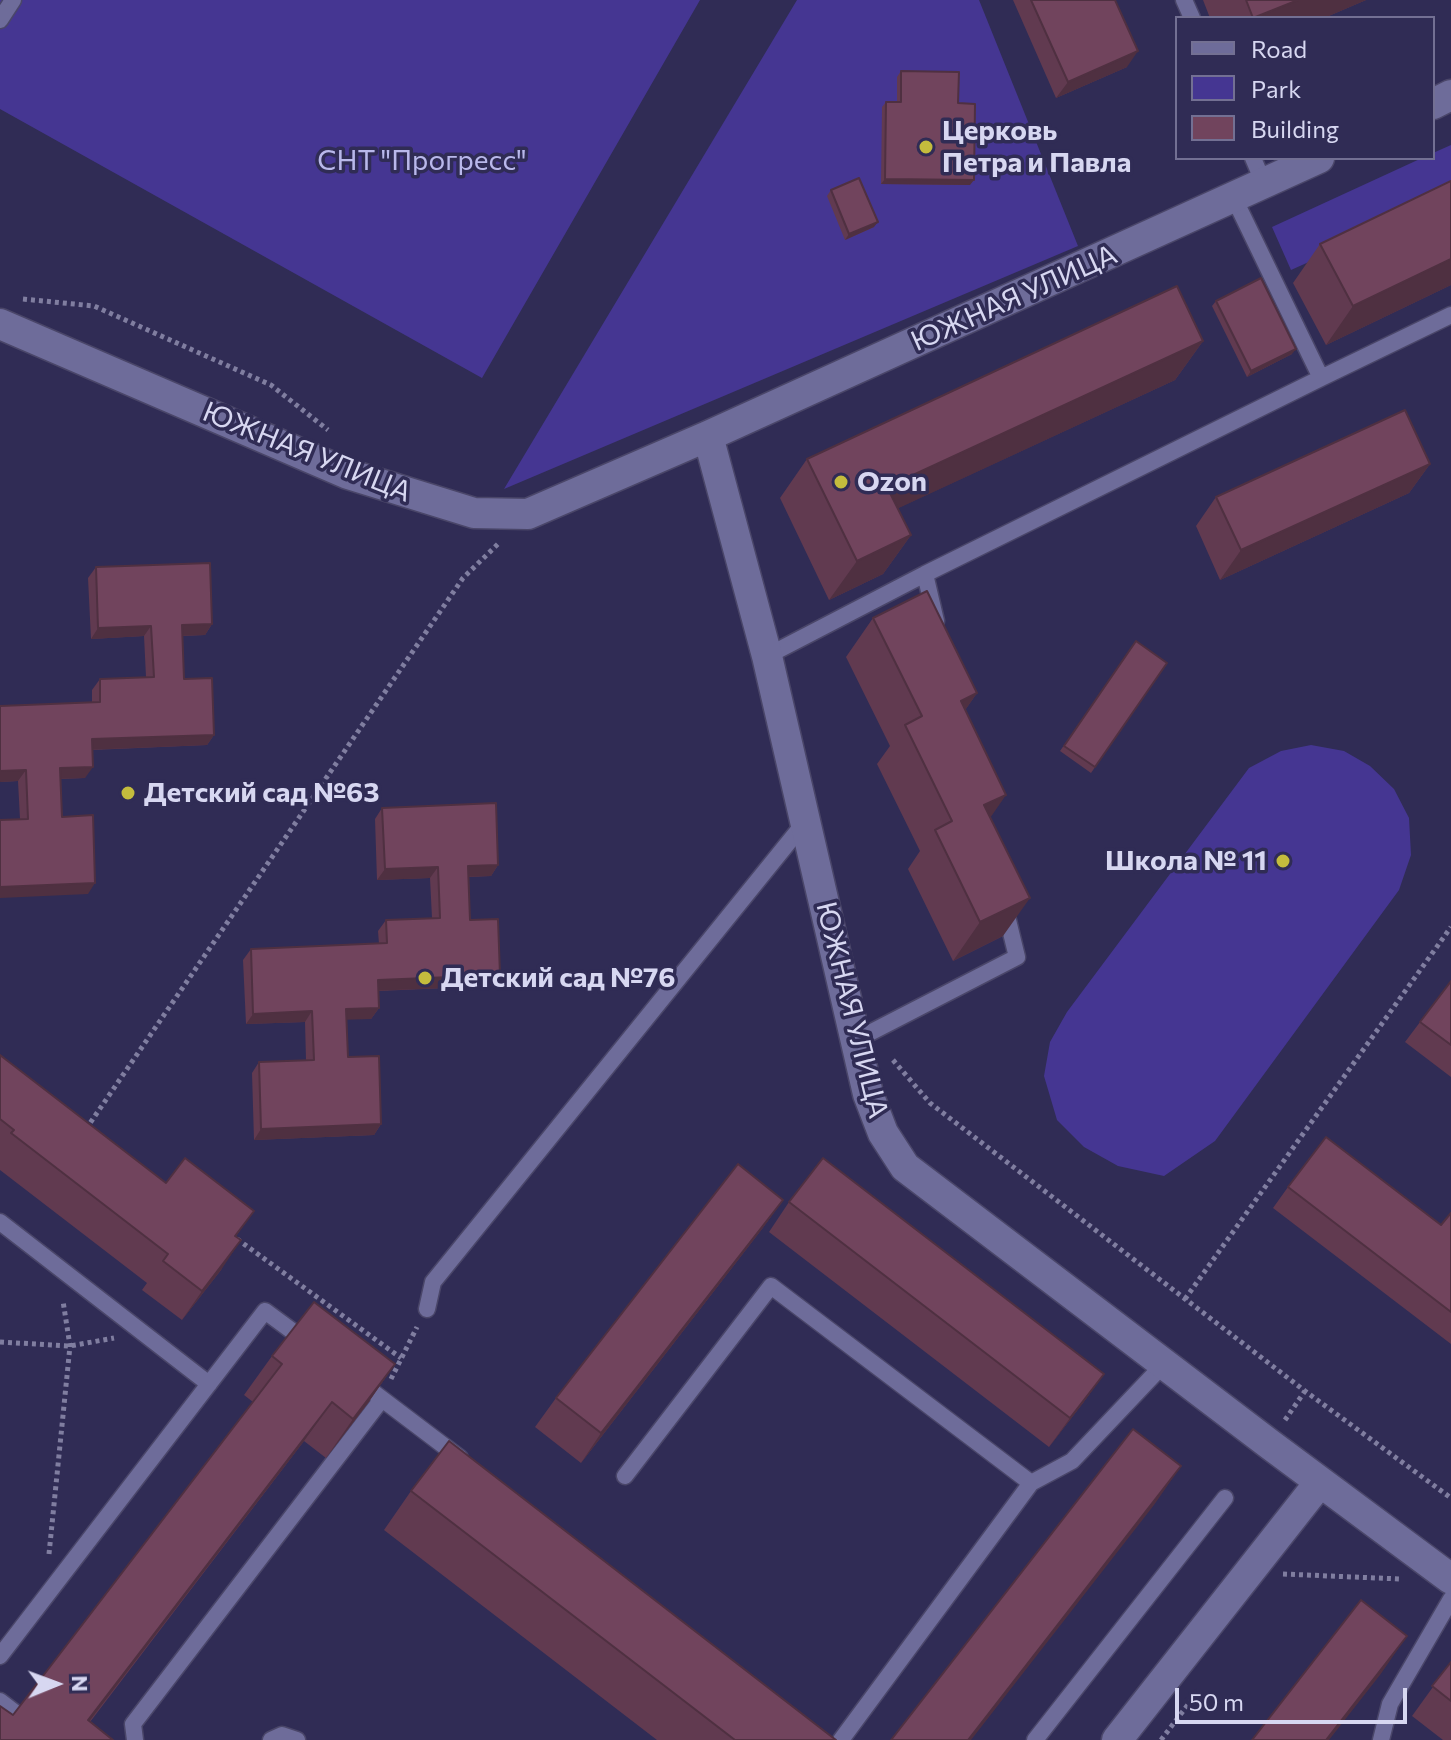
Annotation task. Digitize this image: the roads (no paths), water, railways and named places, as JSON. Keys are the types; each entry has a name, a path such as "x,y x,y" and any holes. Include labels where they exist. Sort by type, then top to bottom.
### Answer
{"street":[{"name":"ЮЖНАЯ УЛИЦА","path":"7,311 348,474 474,513 528,514 1234,198 1258,171 1310,160"},
{"name":"ЮЖНАЯ УЛИЦА","path":"708,436 863,1036 868,1094 883,1133 905,1167 1451,1579"},
{"path":"1117,1740 1320,1482"}],"lane":[{"path":"0,20 13,0"},
{"path":"1234,198 1321,378"},
{"path":"767,656 925,574 1451,315"},
{"path":"925,574 940,635"},
{"path":"427,1309 433,1282 806,821"},
{"path":"863,1036 1017,957 1002,896"},
{"path":"0,1222 209,1384"},
{"path":"625,1476 771,1286 1031,1483"},
{"path":"0,1656 265,1311 323,1355"},
{"path":"841,1740 1031,1483 1072,1461 1164,1364"},
{"path":"347,1372 469,1465"},
{"path":"135,1740 133,1724 382,1399"},
{"path":"1035,1740 1225,1498"},
{"path":"1381,1740 1390,1704 1451,1599"},
{"path":"0,1701 17,1714"},
{"path":"271,1740 282,1735 297,1740"}],"place":[{"name":"Церковь Петра и Павла","path":"926,147"},
{"name":"Ozon","path":"841,482"},
{"name":"Детский сад №63","path":"128,793"},
{"name":"Школа № 11","path":"1283,861"},
{"name":"Детский сад №76","path":"425,978"}],"park label":[{"name":"СНТ \"Прогресс\"","path":"422,161"}]}
